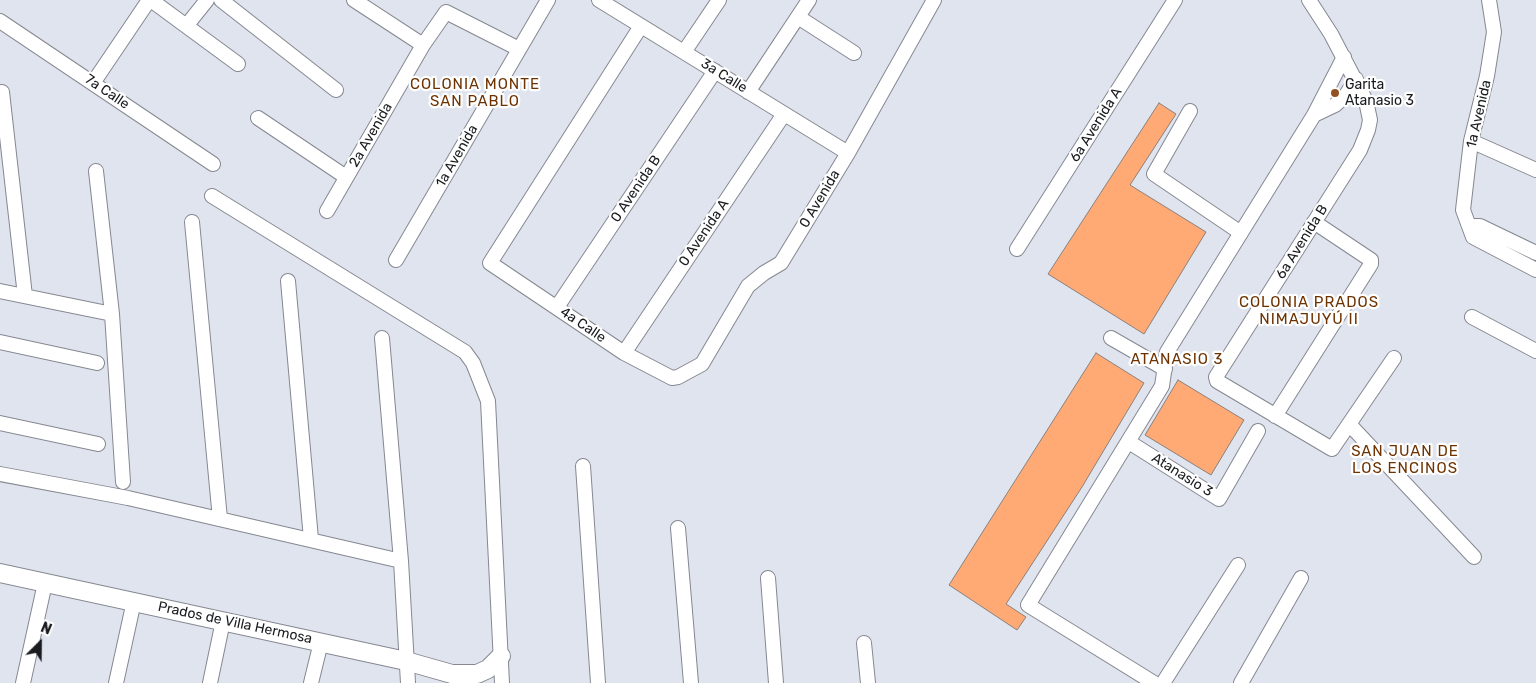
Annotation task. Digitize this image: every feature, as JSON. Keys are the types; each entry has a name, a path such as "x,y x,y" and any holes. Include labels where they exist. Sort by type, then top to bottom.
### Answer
{"main road":[{"name":"Prados de Villa Hermosa","path":"0,573 406,661 452,674 468,683"},
{"path":"452,674 477,674 488,669 501,656"}],"street":[{"path":"93,83 150,0 187,25 238,64"},
{"path":"187,25 206,0"},
{"path":"220,0 336,90"},
{"path":"354,0 423,45"},
{"name":"1a Avenida","path":"396,260 548,0"},
{"name":"3a Calle","path":"599,0 848,153"},
{"path":"684,52 719,0"},
{"path":"748,92 809,0"},
{"name":"0 Avenida","path":"681,377 702,364 748,286 764,273 781,263 848,153 934,0"},
{"name":"6a Avenida A","path":"1017,249 1175,0"},
{"name":"6a Avenida B","path":"1275,416 1221,386 1216,377 1360,150 1370,120 1366,101 1356,79 1309,0"},
{"name":"1a Avenida","path":"1470,226 1464,217 1463,202 1471,141 1487,76 1494,32 1489,0"},
{"name":"2a Avenida","path":"327,212 423,45 444,13 449,11 520,48"},
{"path":"798,17 854,53"},
{"name":"7a Calle","path":"0,21 213,164"},
{"name":"4a Calle","path":"641,26 490,263 624,352 672,378 681,377"},
{"path":"1154,683 1028,605 1162,386 1167,352 1314,115 1344,57"},
{"name":"0 Avenida B","path":"557,307 715,71"},
{"path":"1314,115 1335,105 1346,95 1356,79"},
{"path":"2,92 25,296"},
{"path":"1190,110 1154,174 1241,233"},
{"name":"0 Avenida A","path":"624,352 784,114"},
{"path":"258,118 346,177"},
{"path":"1471,141 1536,170"},
{"path":"96,171 112,314 123,482"},
{"path":"212,196 465,352 473,363 488,401 502,683"},
{"path":"192,222 220,519"},
{"path":"1314,222 1371,262 1275,416 1327,448 1335,447 1394,358"},
{"path":"1536,253 1480,226 1470,226 1473,237 1536,270"},
{"path":"288,281 311,539"},
{"path":"0,291 112,314"},
{"path":"1472,316 1536,351"},
{"path":"382,338 401,561 408,683"},
{"path":"1111,338 1165,369"},
{"path":"0,342 96,363"},
{"path":"0,423 98,444"},
{"path":"1350,425 1474,557"},
{"name":"Atanasio 3","path":"1129,442 1219,499 1258,431"},
{"path":"583,466 598,683"},
{"path":"0,474 128,498 401,561"},
{"path":"678,528 691,683"},
{"path":"1163,683 1238,565"},
{"path":"768,578 776,683"},
{"path":"1240,683 1301,578"},
{"path":"23,683 45,583"},
{"path":"116,683 134,602"},
{"path":"210,683 223,621"},
{"path":"311,683 321,642"},
{"path":"864,643 868,683"}],"building":[{"path":"1159,103 1176,114 1130,185 1206,232 1144,334 1048,274"},
{"path":"1096,353 1144,383 1082,487 1006,604 1026,617 1017,630 949,585"},
{"path":"1178,380 1244,420 1211,475 1145,435"}],"place":[{"name":"Garita Atanasio 3","path":"1335,93"}],"district":[{"name":"COLONIA MONTE SAN PABLO","path":"475,94"},
{"name":"COLONIA PRADOS NIMAJUYÚ II","path":"1309,312"},
{"name":"ATANASIO 3","path":"1177,360"},
{"name":"SAN JUAN DE LOS ENCINOS","path":"1405,460"}]}
